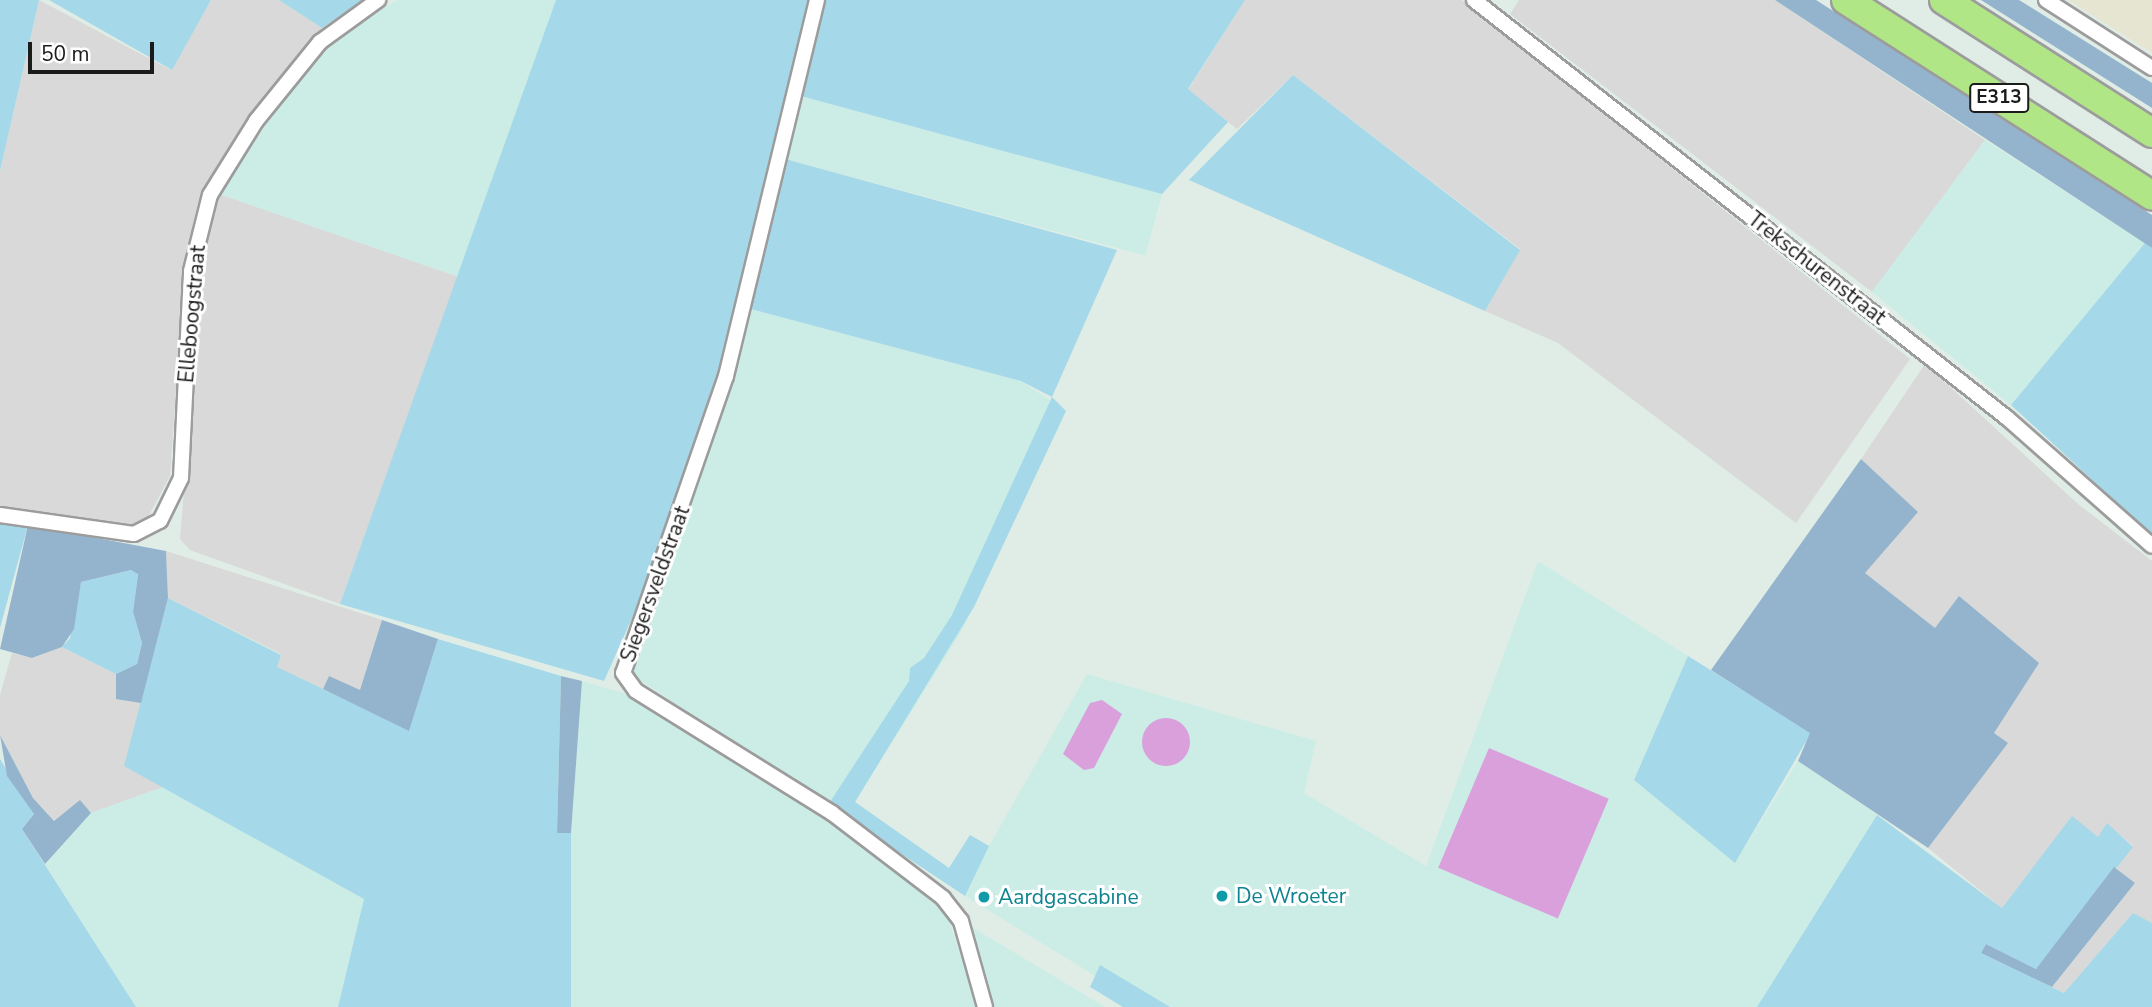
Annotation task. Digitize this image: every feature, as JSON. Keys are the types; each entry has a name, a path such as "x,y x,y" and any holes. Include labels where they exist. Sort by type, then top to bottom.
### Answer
{"highway":[{"name":"E313","path":"1846,0 2152,196"},
{"name":"E313","path":"1944,0 2152,133"}],"street":[{"name":"Elleboogstraat","path":"0,514 134,534 160,521 181,478 191,271 210,195 256,121 320,42 378,0"},
{"name":"Siegersveldstraat","path":"817,0 726,376 623,673 636,691 832,813 943,898 961,921 985,1007"},
{"name":"Trekschurenstraat","path":"1474,0 2007,418 2152,546"},
{"path":"2046,0 2152,68"}],"shaded area":[{"path":"0,0 39,0 0,171"},
{"path":"39,0 171,70 211,0 279,0 322,28 226,154 196,210 185,265 170,476 147,519 132,525 0,506 0,171"},
{"path":"49,0 211,0 172,70"},
{"path":"279,0 363,0 322,28"},
{"path":"397,0 556,0 459,277 219,194 299,77 338,38"},
{"path":"556,0 810,0 718,387 644,591 604,681 340,604"},
{"path":"820,0 1245,0 1188,89 1228,122 1162,194 801,96"},
{"path":"1245,0 1462,0 1910,359 1796,523 1558,343 1485,311 1520,249 1293,75 1237,129 1188,90"},
{"path":"1519,0 1775,0 1985,140 1872,292 1510,14"},
{"path":"1775,0 1816,0 2152,215 2152,248"},
{"path":"1981,0 2019,0 2152,83 2152,108"},
{"path":"2068,0 2152,0 2152,53"},
{"path":"1293,75 1520,250 1485,311 1189,180"},
{"path":"801,96 1162,193 1145,256 784,159"},
{"path":"1985,140 2145,243 2011,405 1872,292"},
{"path":"785,159 1117,250 1052,397 1021,381 747,308"},
{"path":"219,194 459,277 340,604 190,550 180,539 204,248"},
{"path":"2145,243 2152,248 2152,535 2011,405"},
{"path":"747,308 1021,381 1066,411 961,632 855,802 949,868 970,835 989,846 1087,674 1316,741 1304,793 1426,866 1538,561 1688,656 1634,780 1735,863 1798,761 1877,815 1757,1007 1146,1007 965,896 634,676 630,666"},
{"path":"1925,364 2078,504 2152,561 2152,923 2133,913 2064,993 2052,987 2135,883 2114,867 2133,846 2107,824 2098,837 2072,817 2002,908 1928,848 2007,743 1994,733 1959,596 1935,628 1864,573 1918,512 1861,459"},
{"path":"1052,397 1066,411 974,607 855,802 949,868 970,835 989,846 965,896 828,805 909,681 910,668 924,658 952,615"},
{"path":"1861,459 1918,512 1865,573 1935,628 1959,596 2039,663 1994,733 2008,743 1928,848 1798,761 1810,733 1711,670"},
{"path":"0,523 28,525 0,628"},
{"path":"28,525 166,551 168,598 141,703 116,699 116,674 137,664 142,643 133,612 138,574 131,570 81,582 74,629 62,647 32,658 0,649"},
{"path":"166,551 382,620 360,691 329,676 323,689 276,667 281,654 168,598"},
{"path":"131,570 138,573 133,612 142,643 137,664 116,674 62,647 70,638 81,582"},
{"path":"168,598 281,655 277,667 409,730 438,639 561,676 557,832 571,833 571,1007 338,1007 364,899 124,766"},
{"path":"382,620 438,639 409,731 323,689 329,676 360,690"},
{"path":"62,647 116,674 116,698 141,703 125,766 163,787 91,813 80,801 54,821 33,798 0,735 0,695 12,653 33,658"},
{"path":"1688,656 1811,733 1735,863 1634,780"},
{"path":"561,676 582,681 571,833 557,833"},
{"path":"582,681 634,696 913,877 948,918 978,1007 571,1007 571,833"},
{"path":"1102,700 1122,714 1094,768 1084,770 1063,754 1090,703"},
{"path":"1166,718 1175,719 1183,725 1189,733 1189,751 1183,759 1175,765 1166,766 1157,765 1149,759 1143,751 1142,742 1143,733 1149,725 1157,719"},
{"path":"0,735 33,798 54,821 80,800 91,813 45,864 22,829 34,814 7,776"},
{"path":"1489,748 1609,799 1558,918 1438,868"},
{"path":"0,759 34,814 22,829 136,1007 0,1007"},
{"path":"163,787 364,899 338,1007 136,1007 45,864 91,813"},
{"path":"1877,815 2002,908 2072,816 2098,837 2107,823 2133,847 2036,969 1986,944 1981,953 2064,993 2133,913 2152,923 2152,1007 1757,1007"},
{"path":"2114,867 2135,883 2052,987 1981,953 1986,944 2036,969"},
{"path":"970,926 1105,1007 992,1007"},
{"path":"1100,965 1170,1007 1123,1007 1090,987"}],"place":[{"name":"De Wroeter","path":"1222,896"},
{"name":"Aardgascabine","path":"984,897"}]}
